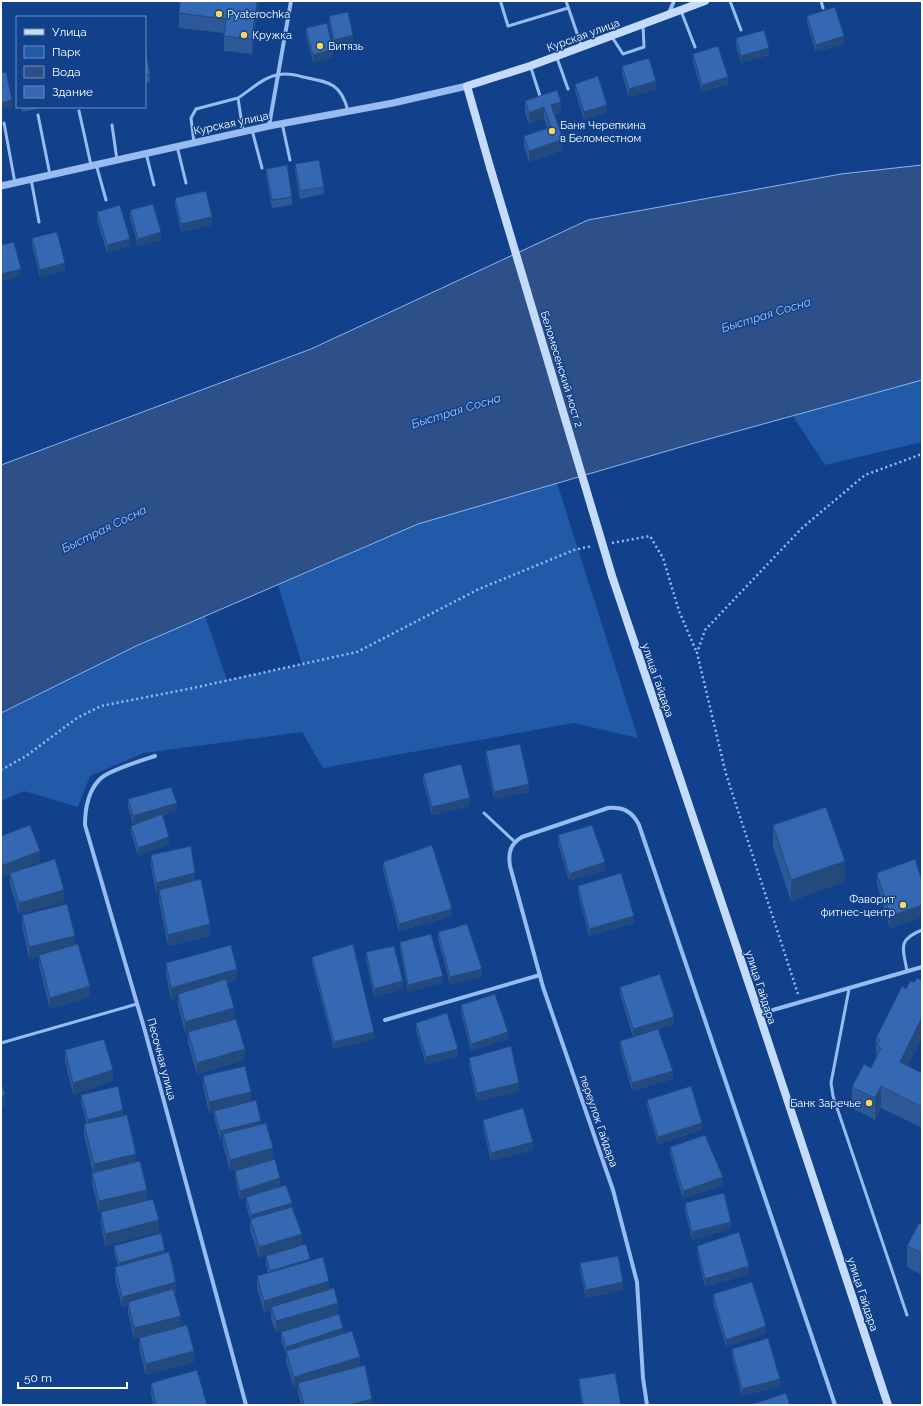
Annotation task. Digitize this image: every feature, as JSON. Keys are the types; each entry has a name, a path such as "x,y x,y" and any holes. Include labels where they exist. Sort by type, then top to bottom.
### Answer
{"main road":[{"name":"Курская улица","path":"467,86 530,66 705,1"},
{"name":"Беломесенский мост 2","path":"467,86 612,576"},
{"name":"улица Гайдара","path":"612,576 888,1405"}],"street":[{"path":"269,126 291,1"},
{"path":"668,15 674,1"},
{"name":"Курская улица","path":"1,186 243,131 467,86"},
{"name":"Песочная улица","path":"155,756 132,763 101,778 94,787 88,799 85,812 85,825 137,1004 246,1405"},
{"path":"515,842 522,836 608,808 618,808 628,811 637,821 835,1405"},
{"name":"переулок Гайдара","path":"515,842 510,848 510,866 540,975 613,1190 637,1282 643,1378 647,1405"},
{"path":"759,1014 922,967"},
{"path":"385,1020 540,975"}],"lane":[{"path":"566,1 582,47"},
{"path":"730,1 741,30"},
{"path":"821,1 823,8"},
{"path":"501,4 508,26 568,8"},
{"path":"681,10 695,47"},
{"path":"612,36 623,54 644,47 643,24"},
{"path":"556,56 568,90"},
{"path":"530,66 540,96"},
{"path":"194,142 191,118 196,109 238,98 268,78 278,74 328,82 337,88 345,99 348,111"},
{"path":"238,98 243,131"},
{"path":"79,111 94,165 106,200"},
{"path":"38,115 50,175"},
{"path":"4,123 15,182"},
{"path":"282,123 290,160"},
{"path":"112,125 117,160"},
{"path":"252,130 262,168"},
{"path":"177,146 186,183"},
{"path":"146,153 154,185"},
{"path":"31,179 39,222"},
{"path":"484,813 515,842"},
{"path":"907,972 903,948 904,944 908,937 922,930"},
{"path":"849,989 831,1083 833,1096 907,1315"},
{"path":"1,1043 137,1004"}],"path":[{"path":"698,653 705,630 802,528 865,475 922,454"},
{"path":"612,543 650,536 663,558 679,611 698,653 726,774 801,1002"},
{"path":"1,770 26,756 77,718 101,706 193,688 357,652 479,589 574,550 597,545"}],"green space":[{"path":"922,380 922,442 825,465 793,416"},
{"path":"557,483 638,738 574,723 323,768 302,732 144,753 90,776 78,807 24,791 1,801 1,713 136,646 205,616 227,680 302,664 278,585 418,524"}],"water":[{"name":"Быстрая Сосна","path":"922,165 922,380 691,444 418,524 136,646 1,713 1,465 311,349 588,220 841,174"}],"building":[{"path":"180,1 257,1 252,39 224,36 226,19 179,13"},
{"path":"835,7 844,36 816,45 807,16"},
{"path":"348,12 353,35 334,40 329,16"},
{"name":"Витязь","path":"327,23 333,49 313,55 306,28"},
{"path":"764,30 769,48 741,56 736,38"},
{"path":"718,46 728,77 702,85 693,54"},
{"path":"146,53 150,74 146,75"},
{"path":"649,58 656,81 629,89 622,66"},
{"path":"6,72 12,100 1,103 1,73"},
{"path":"598,76 607,105 584,112 575,84"},
{"path":"557,90 561,102 551,105 563,139 529,151 524,136 551,127 544,107 529,113 525,101"},
{"path":"319,160 324,187 300,191 295,164"},
{"path":"287,165 292,197 272,200 266,169"},
{"path":"206,191 212,217 181,224 175,198"},
{"path":"153,204 161,232 138,239 130,210"},
{"path":"120,205 130,239 107,245 97,212"},
{"path":"57,232 65,263 40,270 32,238"},
{"path":"14,242 21,269 1,274 1,245"},
{"path":"520,744 529,784 494,792 486,751"},
{"path":"461,764 470,798 432,807 423,774"},
{"path":"171,787 177,803 133,816 128,799"},
{"path":"826,807 845,861 791,880 773,825"},
{"path":"162,814 169,837 138,848 131,826"},
{"path":"30,825 40,851 1,866 1,836"},
{"path":"592,825 605,862 569,874 558,835"},
{"path":"432,845 452,909 399,924 383,862"},
{"path":"191,846 195,873 156,883 151,855"},
{"path":"55,859 64,890 19,903 10,873"},
{"name":"Фаворит фитнес-центр","path":"915,859 922,881 922,905 890,916 877,873"},
{"path":"621,873 634,916 589,929 578,886"},
{"path":"201,879 210,924 168,935 159,890"},
{"path":"67,904 75,936 29,947 22,915"},
{"path":"467,924 482,969 450,977 438,932"},
{"path":"431,934 443,976 408,985 400,942"},
{"path":"78,944 90,986 50,998 39,955"},
{"path":"353,944 374,1032 334,1042 312,957"},
{"path":"231,945 237,969 171,988 166,963"},
{"path":"394,946 403,981 374,989 366,952"},
{"path":"660,974 674,1017 633,1029 620,987"},
{"path":"917,978 922,980 922,1017 900,1062 922,1073 922,1107 881,1086 875,1098 852,1087 864,1064 871,1068 881,1048 877,1046 880,1040 876,1038 902,986 906,989 910,981 914,982"},
{"path":"226,979 234,1008 185,1022 178,994"},
{"path":"495,994 508,1032 471,1044 461,1005"},
{"path":"447,1013 458,1049 426,1057 416,1023"},
{"path":"236,1019 245,1049 197,1063 188,1032"},
{"path":"658,1029 673,1071 632,1083 620,1041"},
{"path":"104,1039 113,1070 73,1083 65,1050"},
{"path":"511,1046 519,1083 477,1093 469,1058"},
{"path":"245,1066 251,1092 209,1102 203,1076"},
{"path":"1,1080 5,1095 1,1096"},
{"path":"118,1086 123,1110 88,1120 81,1095"},
{"path":"691,1086 702,1123 658,1137 647,1100"},
{"path":"256,1100 261,1121 220,1131 214,1111"},
{"path":"523,1108 533,1142 491,1153 483,1120"},
{"path":"127,1115 136,1154 94,1164 84,1124"},
{"path":"266,1123 273,1148 230,1160 223,1134"},
{"path":"705,1135 723,1177 683,1191 670,1147"},
{"path":"275,1159 280,1178 240,1191 235,1171"},
{"path":"140,1161 147,1190 99,1201 92,1173"},
{"path":"286,1185 292,1203 251,1215 246,1197"},
{"path":"724,1193 731,1222 692,1232 685,1203"},
{"path":"153,1199 159,1220 105,1234 101,1212"},
{"path":"292,1207 302,1234 259,1247 250,1219"},
{"path":"919,1223 922,1224 922,1253 907,1246"},
{"path":"739,1232 749,1266 705,1279 697,1246"},
{"path":"161,1233 165,1250 119,1263 114,1246"},
{"path":"306,1244 310,1259 270,1271 266,1256"},
{"path":"169,1252 176,1282 122,1297 115,1267"},
{"path":"618,1256 623,1282 586,1290 580,1263"},
{"path":"323,1257 329,1281 264,1301 257,1276"},
{"path":"752,1282 766,1326 726,1340 713,1294"},
{"path":"334,1288 338,1303 276,1321 271,1307"},
{"path":"173,1289 181,1316 134,1328 128,1302"},
{"path":"339,1314 343,1328 286,1347 281,1332"},
{"path":"187,1325 194,1351 146,1364 139,1338"},
{"path":"352,1331 360,1357 294,1377 286,1351"},
{"path":"768,1338 780,1379 742,1389 732,1349"},
{"path":"365,1365 372,1399 349,1405 304,1405 298,1383"},
{"path":"197,1370 207,1405 156,1405 151,1383"},
{"path":"615,1373 621,1405 583,1405 579,1379"},
{"path":"786,1393 790,1405 750,1405"}],"place":[{"name":"Pyaterochka","path":"219,14"},
{"name":"Кружка","path":"244,35"},
{"name":"Витязь","path":"320,46"},
{"name":"Баня Черепкина в Беломестном","path":"552,131"},
{"name":"Фаворит фитнес-центр","path":"903,905"},
{"name":"Банк Заречье","path":"869,1103"}]}
